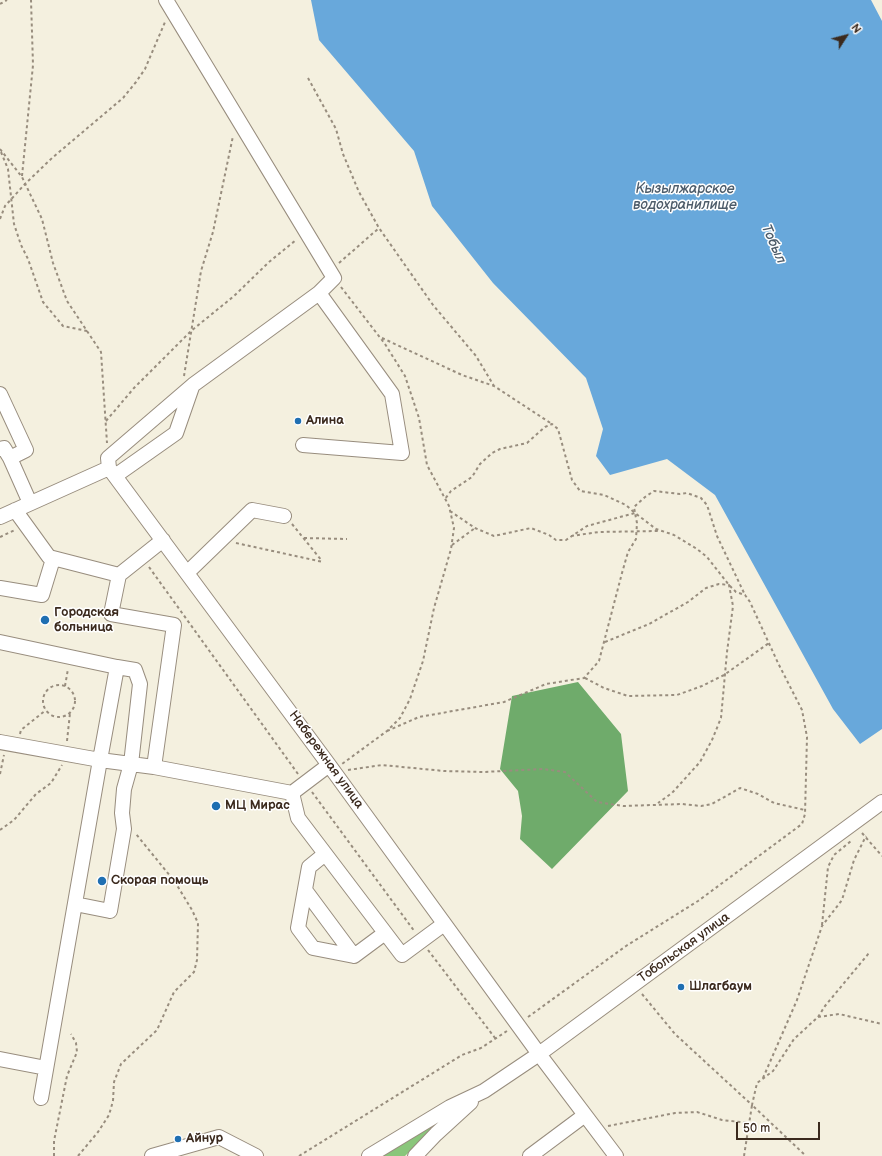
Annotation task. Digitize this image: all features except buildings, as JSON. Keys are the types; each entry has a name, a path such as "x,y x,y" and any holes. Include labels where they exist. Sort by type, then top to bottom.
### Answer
{"street":[{"path":"111,467 193,385 319,293 332,274 168,5"},
{"path":"303,445 402,454 392,394 319,293"},
{"path":"0,517 111,467 176,433 193,385"},
{"path":"0,394 26,450 5,454 30,503"},
{"name":"Набережная улица","path":"111,467 163,540 333,765 444,924 517,1025 616,1156"},
{"path":"15,510 49,557 119,575"},
{"path":"188,572 252,510 284,516"},
{"path":"154,767 174,625 111,614 119,575 163,540"},
{"path":"0,588 42,594 53,558"},
{"path":"0,642 135,670 140,684 131,764 124,789 122,813 124,826 110,911 75,904"},
{"path":"41,1098 117,667"},
{"path":"8,743 100,760 154,767 292,793 333,765"},
{"path":"292,793 298,818 402,955 444,924"},
{"name":"Тобольская улица","path":"484,1091 539,1054 634,984 858,828 882,802"},
{"path":"325,854 309,868 298,928 313,948 354,956 385,933"},
{"path":"305,890 354,956"},
{"path":"0,1059 46,1068"},
{"path":"369,1156 450,1107 484,1091"},
{"path":"415,1156 436,1134 484,1091"},
{"path":"530,1156 585,1115"},
{"path":"152,1156 219,1137 247,1154"}],"path":[{"path":"0,4 7,0"},
{"path":"22,177 33,65 32,0"},
{"path":"0,219 5,206 25,184 52,158 122,98 136,82 145,69 168,5"},
{"path":"308,78 336,129 343,154 359,192 378,228 433,305 476,356 494,386"},
{"path":"181,396 201,272 212,232 233,133"},
{"path":"0,149 22,177 42,219 53,263 67,301 101,352 111,467"},
{"path":"0,149 8,169 12,192 10,201 14,224 43,302 63,326 87,331"},
{"path":"333,765 353,757 387,731 400,718 412,693 423,661 434,608 452,545 454,528 450,511 445,499 426,465 419,418 405,376 380,337 332,274 378,228"},
{"path":"106,421 134,388 191,331 307,232"},
{"path":"380,337 444,368 494,386 552,424 558,429 572,480 580,491 617,500 626,504 635,513 660,531"},
{"path":"445,499 451,491 472,477 480,464 492,453 500,449 527,444 545,427 552,424"},
{"path":"299,1156 462,1054 481,1048 517,1025 626,946 698,901 802,824 805,810 807,738 802,710 717,536 707,505 701,498 687,493 674,494 654,491 644,497 634,507 637,531 636,539 628,552 605,642 598,661 584,678"},
{"path":"450,511 475,528 494,536 531,528 548,534 556,540 566,540 588,526 635,513"},
{"path":"221,540 322,562 304,538 284,516"},
{"path":"0,537 26,525"},
{"path":"452,545 475,528"},
{"path":"571,536 599,532 637,531 660,531 674,534 697,549 707,558 736,592 745,595"},
{"path":"304,538 347,539"},
{"path":"142,557 305,783 421,941 495,1038"},
{"path":"605,642 649,624 688,602 706,588 719,584 729,585"},
{"path":"657,804 672,793 700,762 712,740 721,718 724,675 733,606 729,585"},
{"path":"387,731 419,717 504,702 546,684 584,678 604,688 628,696 677,695 702,686 724,675 769,643"},
{"path":"65,686 70,657"},
{"path":"0,830 14,820 36,794 51,783 67,754 70,712 75,702 75,697 71,690 65,686 56,685 46,691 43,701 46,710 56,716 64,716 70,712"},
{"path":"0,774 8,743 21,730 46,710"},
{"path":"344,770 382,765 475,772 542,769 565,772 597,802 623,806 657,804 701,806 712,804 740,788 758,794 774,803 805,810"},
{"path":"78,1156 98,1132 109,1115 113,1101 114,1082 121,1064 158,1030 174,992 194,972 197,960 198,923 192,910 175,882 156,858 136,834 124,826"},
{"path":"762,1079 798,1000 822,926 828,867 834,855 858,828 882,856"},
{"path":"822,926 842,900 854,860 866,836"},
{"path":"744,1156 757,1083 773,1071 794,1039 818,1017 824,1006 869,953"},
{"path":"634,984 675,1034 806,1156"},
{"path":"818,1017 839,1014 882,1024"},
{"path":"54,1156 54,1141 66,1083 77,1052 76,1043 71,1034"},
{"path":"596,1129 675,1114 697,1112 722,1120 749,1123"}],"green space":[{"path":"578,682 621,734 628,791 552,869 520,839 522,816 518,791 500,769 512,696"},
{"path":"440,1121 405,1156 381,1156"}],"water":[{"name":"Кызылжарское водохранилище","path":"311,0 871,0 882,21 882,729 860,744 833,709 715,495 667,459 610,475 596,456 603,429 586,378 493,283 432,206 414,151 319,40"}],"place":[{"name":"Алина","path":"298,421"},
{"name":"Городская больница","path":"45,620"},
{"name":"МЦ Мирас","path":"216,806"},
{"name":"Скорая помощь","path":"102,881"},
{"name":"Шлагбаум","path":"681,987"},
{"name":"Айнур","path":"178,1139"}],"water label":[{"name":"Тобыл","path":"773,244"}]}
